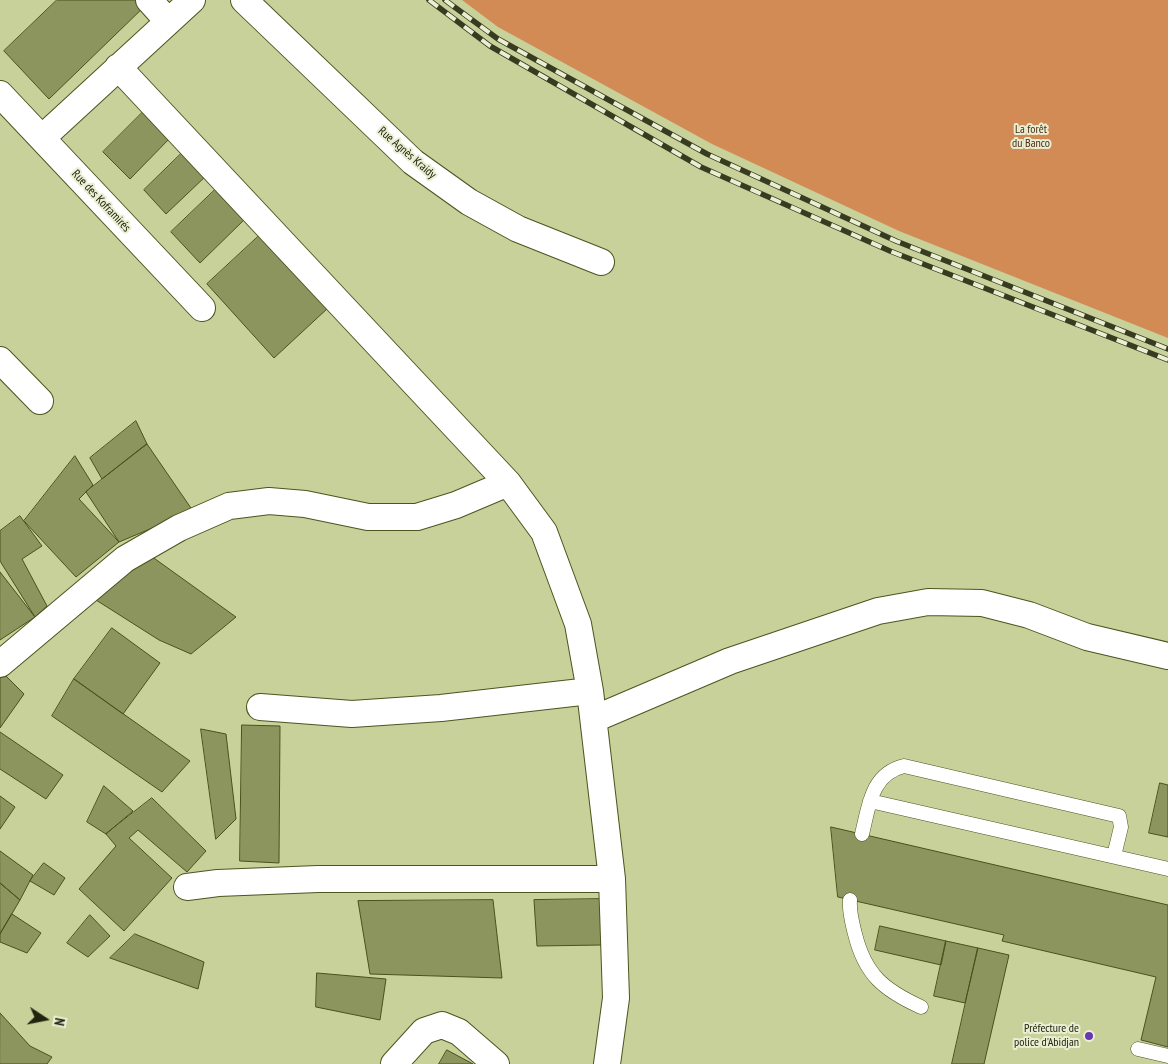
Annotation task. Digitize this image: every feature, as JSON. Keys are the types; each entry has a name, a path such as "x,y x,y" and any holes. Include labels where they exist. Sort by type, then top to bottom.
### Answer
{"street":[{"path":"149,0 168,21"},
{"path":"42,138 192,0"},
{"name":"Rue Agnès Kraidy","path":"244,0 413,162 469,202 518,229 601,262"},
{"path":"118,67 508,483 544,532 578,624 594,719 612,879 616,998 607,1064"},
{"name":"Rue des Koframirés","path":"0,94 202,308"},
{"path":"0,360 40,401"},
{"path":"0,664 125,559 179,528 229,506 269,501 304,504 368,517 418,517 508,483"},
{"path":"594,719 730,661 878,611 928,602 982,603 1029,615 1087,637 1168,656"},
{"path":"260,708 352,714 440,708 590,691"},
{"path":"187,887 218,883 318,880 612,879"},
{"path":"394,1064 424,1031 442,1025 459,1032 496,1064"}],"lane":[{"path":"862,834 870,801 878,783 890,770 904,766 1119,816 1121,827 1114,856"},
{"path":"870,801 1168,869"},
{"path":"850,900 849,911 858,949 868,968 880,984 898,996 921,1007"},
{"path":"1138,1049 1168,1056"}],"green space":[{"name":"La forêt du Banco","path":"462,0 1168,0 1168,338 899,231 712,144 498,27"}],"building":[{"path":"57,0 143,0 147,4 49,99 4,51"},
{"path":"146,109 172,136 130,179 103,152"},
{"path":"184,151 207,175 166,214 144,190"},
{"path":"217,188 246,218 200,263 171,232"},
{"path":"261,234 328,308 274,358 207,284"},
{"path":"136,421 147,444 102,479 90,458"},
{"path":"147,444 193,511 119,542 86,492"},
{"path":"75,456 93,485 79,499 119,542 76,577 24,521"},
{"path":"20,516 42,546 22,559 47,606 35,617 0,561 0,531"},
{"path":"151,556 236,617 191,654 159,640 96,600"},
{"path":"0,572 35,617 0,640"},
{"path":"112,628 160,663 123,714 74,679"},
{"path":"2,672 24,694 0,728 0,674"},
{"path":"74,679 190,761 162,792 52,716"},
{"path":"242,725 280,726 279,863 240,861"},
{"path":"201,729 226,734 236,819 216,839"},
{"path":"0,732 63,775 46,799 0,769"},
{"path":"1160,783 1168,785 1168,837 1149,833"},
{"path":"104,786 133,811 106,834 87,822"},
{"path":"0,796 15,807 0,829"},
{"path":"152,798 206,851 187,872 138,830 129,838 172,878 124,931 79,889 116,846 106,834"},
{"path":"831,827 1168,905 1168,1047 1141,1040 1156,977 1002,941 1004,935 838,897"},
{"path":"0,851 33,875 20,900 0,883"},
{"path":"44,863 65,878 54,895 30,881"},
{"path":"0,883 20,900 0,934"},
{"path":"602,899 602,945 537,946 534,900"},
{"path":"493,900 502,978 370,974 358,901"},
{"path":"12,914 41,933 27,953 0,942 0,934"},
{"path":"90,915 110,936 88,957 67,943"},
{"path":"880,926 946,941 941,965 875,950"},
{"path":"135,934 204,962 198,989 110,958"},
{"path":"946,941 978,948 965,1003 934,996"},
{"path":"978,948 1009,955 984,1064 952,1064"},
{"path":"317,973 386,979 380,1020 316,1007"},
{"path":"0,1013 30,1046 52,1057 47,1064 0,1064"},
{"path":"447,1050 473,1064 439,1064"}],"railway":[{"path":"429,0 490,46 701,167 890,251 1168,360"},
{"path":"445,0 498,39 707,154 896,241 1168,349"}],"place":[{"name":"Préfecture de police d'Abidjan","path":"1089,1036"}]}
